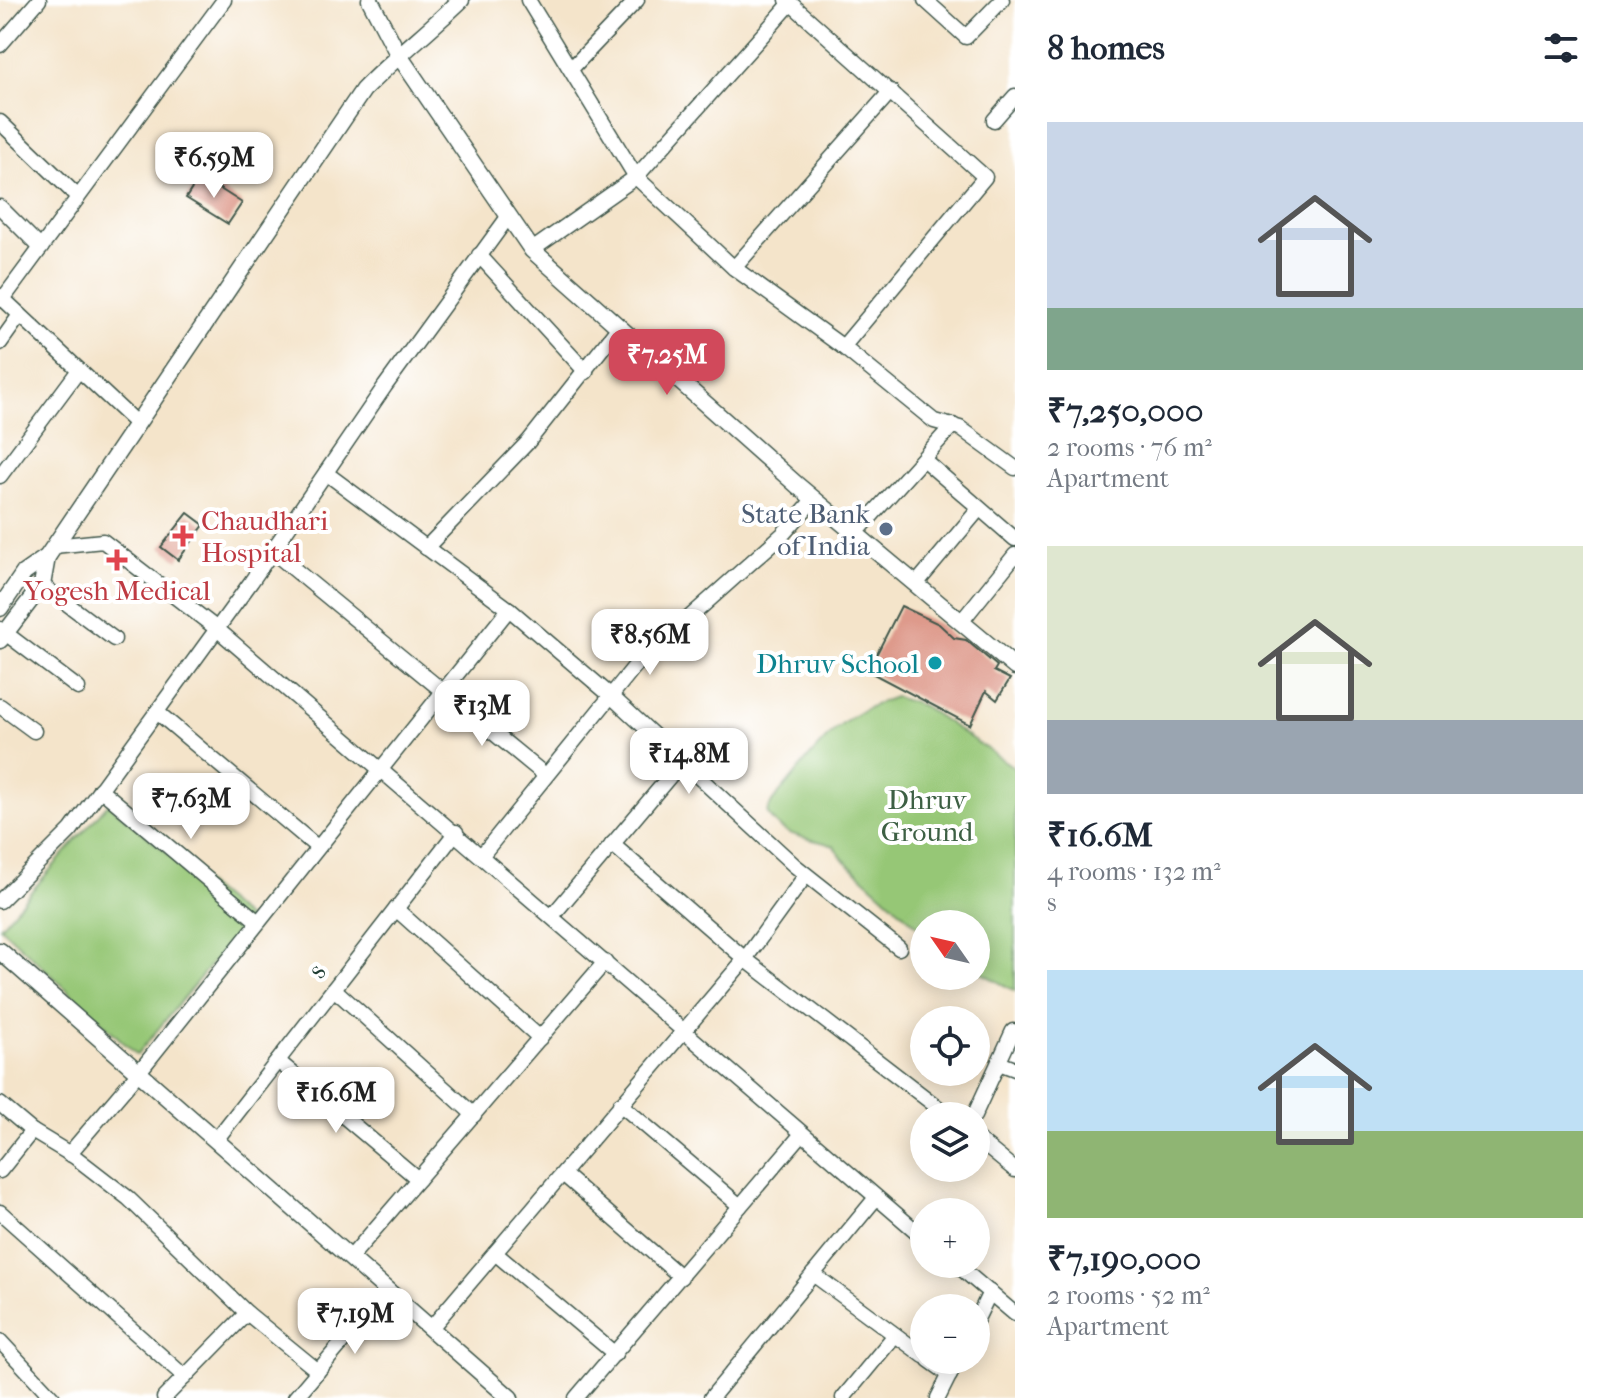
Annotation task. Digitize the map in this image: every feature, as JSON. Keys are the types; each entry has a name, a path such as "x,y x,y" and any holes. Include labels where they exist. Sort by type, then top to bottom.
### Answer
{"street":[{"path":"0,45 39,0"},
{"path":"137,424 2,298 224,0"},
{"path":"370,0 398,54 532,250 814,499 1015,667"},
{"path":"0,608 24,573 50,551 363,90 398,54 422,39 461,0"},
{"path":"528,0 636,177 734,268 843,347 934,421 953,425 1015,468"},
{"path":"571,69 637,0"},
{"path":"925,0 966,37 1002,0"},
{"path":"532,250 636,177 789,2 985,177 843,347"},
{"path":"734,268 891,91"},
{"path":"994,120 1015,96"},
{"path":"0,122 78,197"},
{"path":"0,207 41,248"},
{"path":"0,901 71,830 508,217"},
{"path":"479,255 586,372"},
{"path":"0,343 20,315"},
{"path":"426,548 528,442 619,327"},
{"path":"0,476 79,370"},
{"path":"855,534 953,425"},
{"path":"923,459 1015,539"},
{"path":"326,473 509,609 610,695 806,875 899,948"},
{"path":"482,855 635,666 783,534 814,499"},
{"path":"916,584 979,509"},
{"path":"50,551 103,541 217,629 456,832 910,1227"},
{"path":"50,551 42,585 2,634 78,688"},
{"path":"272,551 545,775"},
{"path":"961,622 1015,555"},
{"path":"42,585 114,639"},
{"path":"69,1154 139,1072 509,609"},
{"path":"0,706 34,731"},
{"path":"157,712 317,847"},
{"path":"552,916 681,763"},
{"path":"100,789 257,921"},
{"name":"s","path":"216,1140 456,832"},
{"path":"612,844 745,959 931,1102"},
{"path":"431,1328 745,959 806,875"},
{"path":"396,909 540,1038"},
{"path":"0,951 431,1328 501,1395"},
{"path":"350,1258 605,962"},
{"path":"334,989 474,1115"},
{"path":"981,1102 1013,1031"},
{"path":"278,1061 418,1179"},
{"path":"999,1063 1015,1069"},
{"path":"0,1104 32,1131 128,1198 247,1313 318,1371"},
{"path":"620,1104 740,1206"},
{"path":"0,1171 32,1131"},
{"path":"576,1398 801,1135"},
{"path":"990,1149 1015,1170"},
{"path":"563,1174 681,1277"},
{"path":"711,1398 875,1199"},
{"path":"0,1212 185,1377"},
{"path":"495,1253 615,1354"},
{"path":"813,1274 910,1346"},
{"path":"973,1278 1015,1314"},
{"path":"299,1397 387,1290"},
{"path":"164,1398 247,1313"},
{"path":"843,1398 895,1335"},
{"path":"0,1341 53,1398"},
{"path":"938,1398 950,1375"}],"green space":[{"name":"Dhruv Ground","path":"895,697 923,706 1015,768 1015,991 990,978 990,910 910,910 910,919 843,859 834,846 787,832 767,812 825,740 855,715"},
{"path":"108,804 248,919 137,1055 0,927"}],"building":[{"path":"200,176 242,203 228,224 186,198"},
{"path":"188,513 204,525 178,560 161,547"},
{"name":"Dhruv School","path":"901,606 939,624 954,638 966,640 997,666 994,671 1010,679 997,700 986,691 970,725 868,671"}],"place":[{"name":"State Bank of India","path":"886,529"},
{"name":"Chaudhari Hospital","path":"183,536"},
{"name":"Yogesh Medical","path":"117,560"},
{"name":"Dhruv School","path":"935,663"}]}
